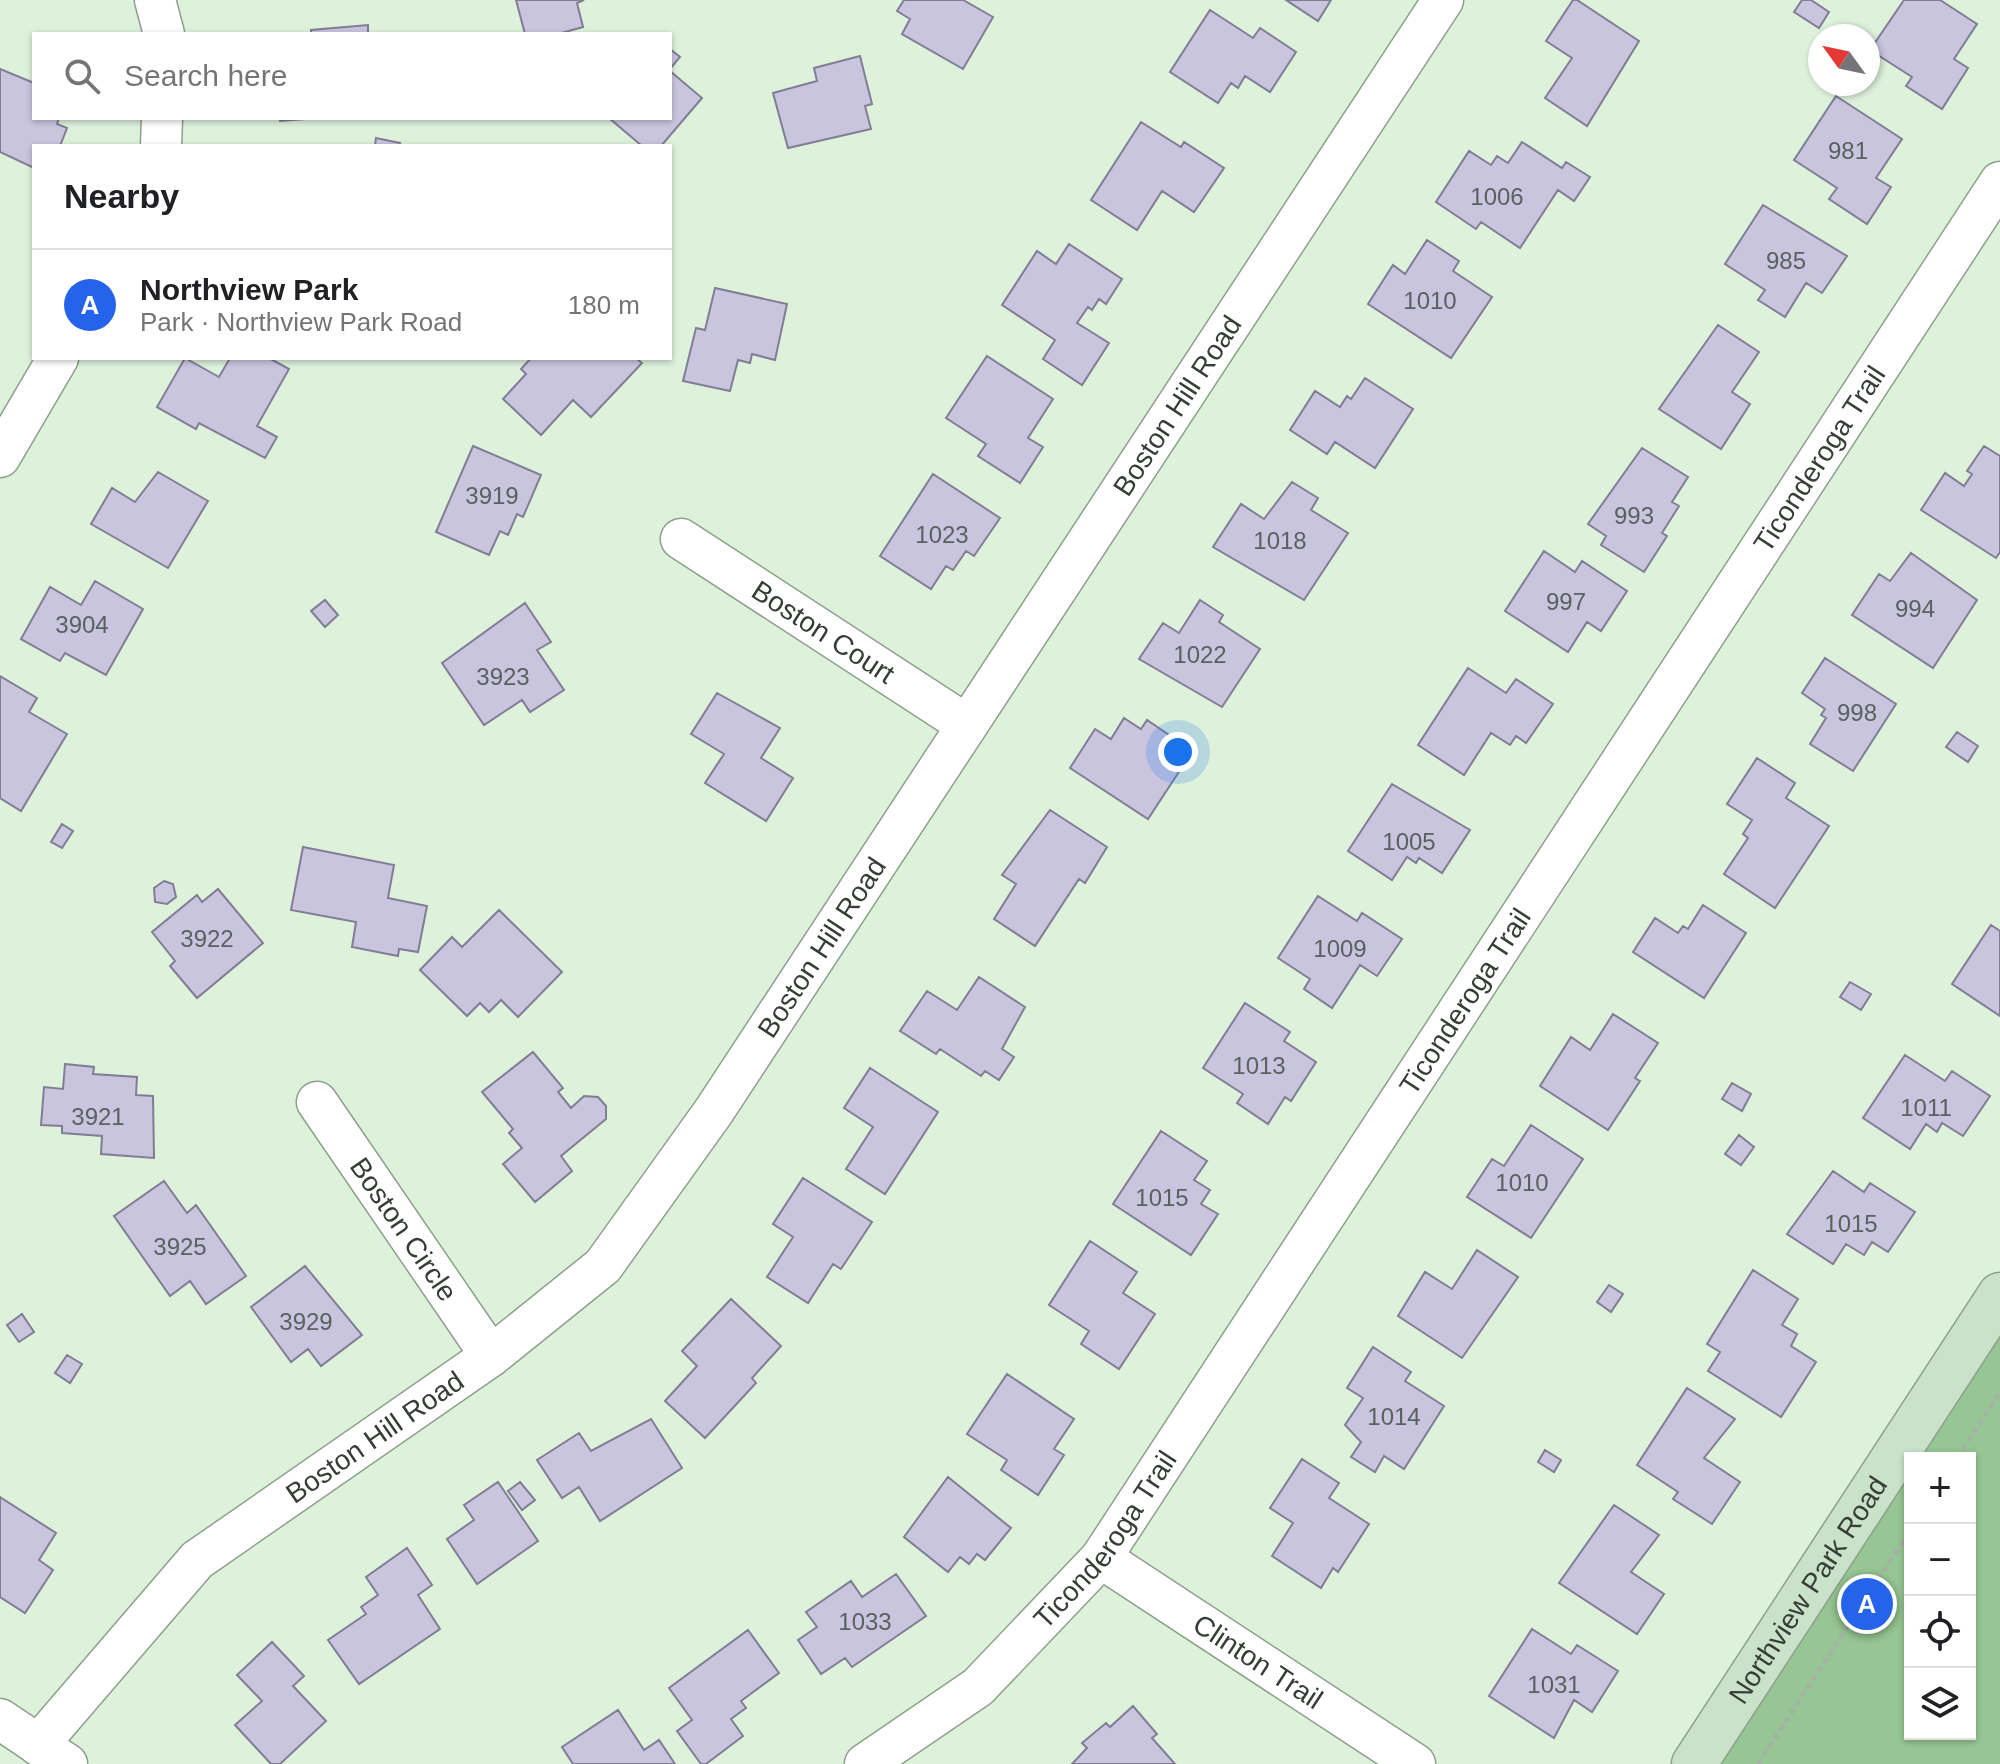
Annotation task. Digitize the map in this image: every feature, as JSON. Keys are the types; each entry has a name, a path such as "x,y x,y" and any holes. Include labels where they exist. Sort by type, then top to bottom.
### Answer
{"street":[{"path":"155,0 163,32"},
{"name":"Boston Hill Road","path":"52,1754 197,1560 491,1356 603,1266 714,1111 1443,0"},
{"path":"161,144 162,120"},
{"name":"Ticonderoga Trail","path":"865,1764 978,1687 1101,1558 2000,182"},
{"path":"0,457 57,360"},
{"name":"Boston Court","path":"681,539 967,725"},
{"name":"Boston Circle","path":"317,1102 491,1356"},
{"name":"Northview Park Road","path":"1694,1764 2000,1295"},
{"name":"Clinton Trail","path":"1101,1558 1415,1764"},
{"path":"0,1719 52,1754"}],"path":[{"path":"1961,1452 2000,1392"},
{"path":"1758,1764 1904,1540"}],"green space":[{"path":"2000,1336 2000,1764 1720,1764 1904,1483 1904,1740 1976,1740 1976,1452 1924,1452"}],"building":[{"path":"516,0 584,0 577,3 583,27 565,32 524,32"},
{"path":"904,0 963,0 993,17 963,69 902,34 910,19 897,11"},
{"path":"1286,0 1331,0 1318,21"},
{"path":"1573,0 1639,41 1587,126 1545,98 1572,58 1546,41"},
{"path":"1802,0 1811,0 1829,12 1822,24 1813,24 1794,12"},
{"path":"1904,0 1940,0 1977,24 1954,59 1968,68 1942,109 1906,86 1912,77 1880,56 1880,35"},
{"path":"1210,10 1253,38 1260,28 1296,52 1270,92 1245,76 1238,88 1231,83 1218,103 1170,72"},
{"path":"368,25 368,32 311,30"},
{"path":"672,51 680,57 672,67"},
{"path":"860,56 872,104 865,106 871,129 788,148 773,93 817,81 814,68"},
{"path":"0,69 32,82 32,120 58,120 57,124 67,128 61,144 32,144 32,167 0,152"},
{"path":"672,73 702,98 663,144 640,144 611,120 672,120"},
{"path":"1836,96 1902,139 1876,178 1891,187 1867,224 1829,199 1837,188 1794,160"},
{"path":"1141,122 1181,147 1184,142 1224,168 1194,212 1162,191 1137,230 1091,200"},
{"path":"376,138 400,143 400,144 375,144"},
{"path":"1522,142 1562,168 1566,162 1590,177 1574,201 1558,190 1520,248 1481,222 1476,229 1436,202 1469,151 1491,165 1497,156 1508,163"},
{"path":"1763,205 1847,256 1822,293 1806,283 1785,317 1758,300 1765,290 1725,264"},
{"path":"1427,240 1459,261 1453,271 1492,297 1451,358 1368,304 1393,265 1405,274"},
{"path":"1069,244 1122,279 1106,304 1099,299 1092,310 1088,307 1077,323 1109,343 1082,385 1043,359 1055,340 1002,305 1037,251 1056,264"},
{"path":"715,288 787,304 775,360 752,354 750,363 738,360 730,391 683,381 696,328 705,330"},
{"path":"1718,325 1759,352 1732,392 1750,404 1721,449 1659,409"},
{"path":"987,356 1053,399 1028,438 1043,447 1020,483 978,456 986,444 946,418"},
{"path":"184,360 219,377 229,360 273,360 289,369 257,426 277,437 265,458 199,423 196,429 157,407"},
{"path":"529,360 638,360 642,363 591,417 573,400 541,435 503,399 526,374 521,369"},
{"path":"1365,378 1413,409 1375,468 1335,442 1327,454 1290,430 1315,391 1340,407 1347,396 1351,399"},
{"path":"473,446 541,475 523,517 517,514 508,535 500,531 489,555 436,532"},
{"path":"1984,446 2000,456 2000,552 1996,558 1921,510 1945,473 1964,486 1972,474 1967,471"},
{"path":"1642,448 1688,477 1672,502 1679,506 1662,533 1667,536 1644,572 1601,545 1606,536 1588,524"},
{"path":"158,472 208,501 168,568 91,524 112,488 135,502"},
{"path":"933,474 1000,518 974,556 966,551 953,570 946,566 931,589 880,556"},
{"path":"1292,482 1318,498 1311,510 1348,533 1304,600 1213,547 1241,504 1264,519"},
{"path":"1544,551 1575,572 1582,561 1627,591 1601,631 1587,622 1568,652 1505,611"},
{"path":"1911,553 1977,600 1933,668 1852,615 1879,574 1890,581"},
{"path":"95,581 143,609 106,675 65,653 60,661 21,639 50,587 81,605"},
{"path":"325,600 338,615 325,627 311,611"},
{"path":"1200,600 1223,615 1219,622 1260,649 1222,707 1139,659 1163,623 1179,633"},
{"path":"525,603 551,642 537,650 564,690 530,712 522,700 484,725 442,663"},
{"path":"1825,658 1896,704 1853,771 1810,744 1826,718 1821,715 1825,709 1802,693"},
{"path":"1468,668 1506,693 1516,679 1553,704 1526,743 1516,736 1510,745 1491,733 1464,775 1418,745"},
{"path":"0,676 37,698 29,712 67,734 21,811 0,798"},
{"path":"717,693 780,728 761,758 793,778 766,821 705,783 724,754 691,734"},
{"path":"1124,718 1141,729 1147,720 1169,735 1163,742 1188,758 1148,819 1070,768 1095,729 1111,739"},
{"path":"1957,732 1978,746 1968,762 1946,747"},
{"path":"1757,758 1795,783 1786,798 1829,826 1775,908 1724,874 1748,838 1743,834 1752,820 1727,804"},
{"path":"1392,784 1470,830 1442,873 1419,858 1416,863 1407,857 1392,880 1348,851"},
{"path":"1050,810 1107,847 1085,883 1079,879 1035,946 994,919 1016,884 1002,875"},
{"path":"62,824 73,831 62,848 51,842"},
{"path":"303,847 394,865 388,898 427,906 418,952 399,949 398,956 352,947 356,922 291,910"},
{"path":"164,881 173,884 176,897 167,904 155,902 154,888"},
{"path":"218,889 263,943 197,998 170,966 175,961 152,932 197,895 202,902"},
{"path":"1318,896 1357,921 1362,913 1402,939 1377,976 1360,965 1332,1008 1304,989 1310,979 1278,958"},
{"path":"1703,905 1746,933 1704,998 1633,952 1655,918 1678,933 1683,926 1688,929"},
{"path":"499,910 562,972 518,1017 501,1000 489,1012 480,1003 467,1016 420,970 452,937 462,947"},
{"path":"1991,925 2000,931 2000,1016 1952,984"},
{"path":"979,977 1025,1007 1002,1049 1014,1057 999,1080 985,1071 981,1076 940,1049 936,1054 900,1031 927,991 957,1010"},
{"path":"1850,982 1871,994 1861,1010 1840,997"},
{"path":"1245,1003 1290,1032 1284,1041 1316,1062 1291,1101 1285,1097 1268,1124 1237,1103 1243,1094 1203,1068"},
{"path":"1613,1014 1658,1043 1635,1078 1640,1081 1608,1130 1540,1086 1571,1037 1590,1050"},
{"path":"533,1052 563,1088 558,1092 571,1108 584,1096 598,1097 606,1106 606,1119 561,1156 572,1171 535,1202 503,1164 522,1148 509,1133 513,1129 482,1092"},
{"path":"1905,1055 1945,1081 1952,1071 1990,1096 1963,1136 1942,1123 1937,1132 1926,1124 1910,1149 1863,1118"},
{"path":"65,1064 94,1067 93,1074 137,1077 136,1095 153,1096 154,1158 101,1154 102,1136 62,1133 62,1126 41,1125 44,1087 63,1089"},
{"path":"870,1068 938,1112 885,1194 846,1169 873,1127 844,1108"},
{"path":"1732,1083 1751,1094 1742,1111 1722,1099"},
{"path":"1531,1125 1583,1159 1531,1238 1467,1197 1492,1159 1504,1166"},
{"path":"1161,1131 1207,1161 1194,1180 1210,1190 1201,1204 1218,1214 1191,1255 1113,1204"},
{"path":"1739,1135 1754,1147 1741,1165 1725,1154"},
{"path":"1833,1171 1864,1192 1870,1183 1915,1212 1888,1252 1872,1242 1864,1255 1846,1244 1833,1264 1787,1234"},
{"path":"803,1178 872,1222 841,1269 833,1264 808,1303 767,1277 793,1237 773,1224"},
{"path":"164,1181 187,1213 196,1205 246,1276 206,1304 190,1281 170,1296 114,1216"},
{"path":"1090,1241 1137,1272 1123,1293 1155,1314 1119,1369 1081,1344 1089,1331 1049,1305"},
{"path":"1477,1250 1518,1277 1462,1358 1398,1316 1425,1272 1452,1289"},
{"path":"305,1266 362,1335 321,1366 308,1349 291,1362 251,1307"},
{"path":"1753,1270 1798,1299 1782,1325 1797,1334 1791,1346 1816,1362 1781,1417 1708,1371 1720,1352 1707,1344"},
{"path":"1609,1285 1623,1294 1611,1312 1597,1302"},
{"path":"731,1299 781,1346 752,1378 756,1383 705,1438 665,1401 697,1366 682,1351"},
{"path":"22,1314 34,1332 19,1342 7,1325"},
{"path":"1373,1347 1411,1372 1405,1381 1444,1406 1404,1469 1384,1456 1375,1472 1351,1457 1361,1442 1345,1425 1363,1398 1347,1388"},
{"path":"67,1355 82,1364 70,1383 55,1373"},
{"path":"1007,1374 1074,1419 1054,1449 1064,1455 1038,1495 1001,1470 1007,1460 967,1434"},
{"path":"1687,1388 1735,1419 1704,1458 1740,1482 1712,1524 1673,1499 1678,1492 1637,1465"},
{"path":"651,1419 682,1468 600,1521 579,1487 562,1498 537,1460 579,1433 591,1451"},
{"path":"1545,1450 1561,1460 1554,1472 1538,1462"},
{"path":"1302,1459 1339,1483 1329,1498 1369,1524 1338,1572 1333,1568 1321,1588 1272,1556 1293,1523 1270,1508"},
{"path":"948,1477 1011,1528 985,1560 977,1554 969,1564 960,1557 948,1572 904,1537"},
{"path":"498,1482 538,1541 477,1584 447,1539 474,1520 464,1505"},
{"path":"520,1482 535,1500 522,1510 508,1491"},
{"path":"0,1497 56,1533 39,1560 53,1570 25,1613 0,1597"},
{"path":"1614,1505 1659,1535 1631,1572 1664,1594 1637,1634 1559,1583"},
{"path":"407,1548 432,1585 418,1595 440,1629 359,1684 328,1640 366,1614 361,1607 378,1595 366,1577"},
{"path":"896,1574 926,1616 852,1667 845,1658 821,1674 798,1640 817,1627 806,1612 851,1581 862,1597"},
{"path":"1532,1629 1571,1654 1577,1645 1618,1671 1592,1712 1574,1700 1554,1738 1489,1696"},
{"path":"748,1630 779,1673 741,1701 746,1708 731,1719 743,1736 706,1764 701,1764 677,1731 692,1720 669,1688"},
{"path":"272,1642 304,1676 293,1686 326,1721 280,1764 271,1764 235,1725 262,1701 237,1675"},
{"path":"1133,1706 1157,1734 1152,1738 1175,1764 1072,1764 1087,1748 1082,1743 1106,1723 1110,1727"},
{"path":"618,1710 644,1750 659,1740 675,1764 573,1764 562,1747"}],"place":[{"name":"Northview Park","path":"1867,1604"}]}
